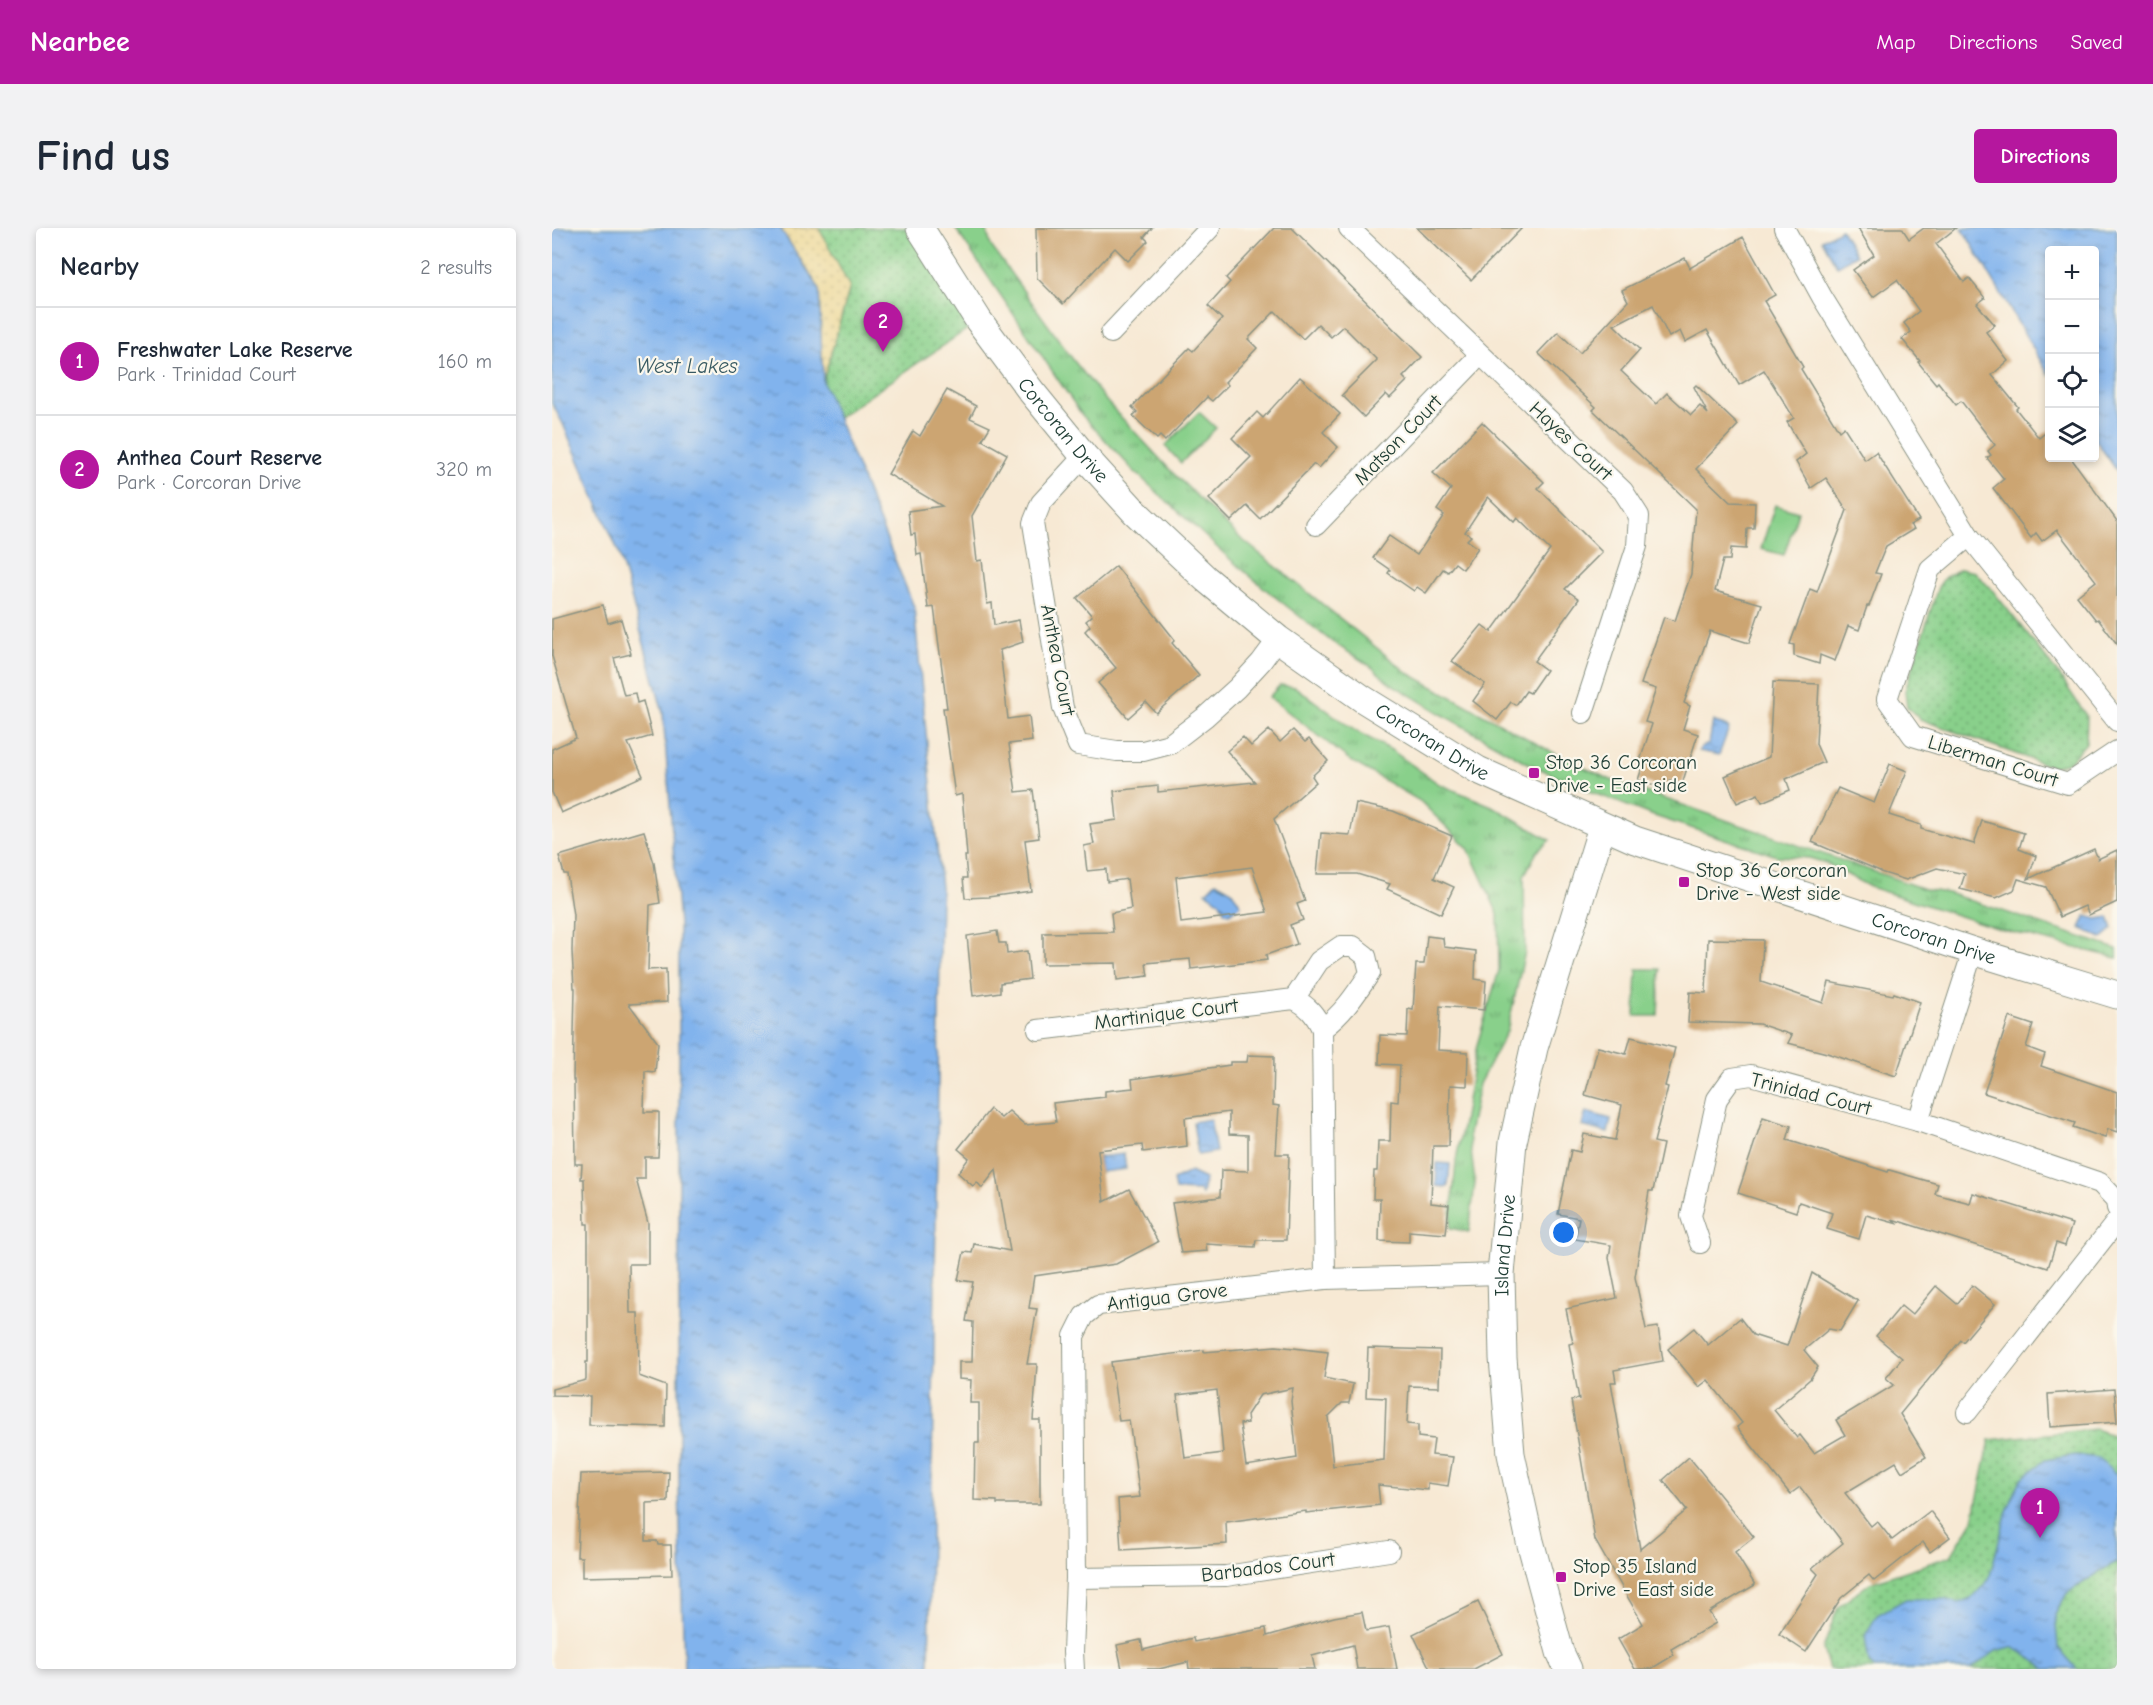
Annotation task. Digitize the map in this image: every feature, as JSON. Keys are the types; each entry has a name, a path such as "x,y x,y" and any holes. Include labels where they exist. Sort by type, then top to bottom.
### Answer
{"street":[{"name":"Corcoran Drive","path":"920,228 979,321 1030,391 1084,456 1135,512 1198,572 1278,639 1363,699 1478,770 1635,840 1973,951 2117,995"},
{"path":"1111,333 1210,228"},
{"name":"Hayes Court","path":"1349,228 1623,491 1639,516 1637,546 1583,713"},
{"path":"1784,228 1822,297 1969,536 2117,721"},
{"name":"Matson Court","path":"1316,525 1480,355"},
{"name":"Anthea Court","path":"1084,456 1041,503 1034,523 1064,708 1078,745 1117,751 1143,751 1170,744 1237,688 1278,639"},
{"name":"Liberman Court","path":"1969,536 1929,569 1887,699 1913,736 2068,784 2117,751"},
{"name":"Island Drive","path":"1568,1669 1560,1652 1530,1540 1511,1454 1503,1358 1501,1274 1514,1142 1533,1048 1602,827"},
{"path":"1322,1029 1337,1018 1370,973 1366,956 1353,946 1341,946 1319,961 1304,987 1293,999 1305,1004 1316,1015 1322,1029 1325,1279"},
{"path":"1918,1121 1973,951"},
{"name":"Martinique Court","path":"1038,1030 1293,999"},
{"name":"Trinidad Court","path":"1700,1243 1691,1216 1717,1099 1732,1078 1751,1075 1918,1121 2100,1183 2117,1203"},
{"path":"1967,1412 2117,1221"},
{"name":"Antigua Grove","path":"1074,1669 1076,1578 1074,1336 1084,1316 1098,1305 1325,1279 1501,1274"},
{"name":"Barbados Court","path":"1076,1578 1226,1576 1389,1551"}],"green space":[{"path":"819,228 920,228 979,321 837,418 823,382 850,287"},
{"path":"955,228 986,228 991,246 1074,361 1108,403 1172,472 1239,537 1408,673 1563,758 1611,780 1927,890 1948,893 2117,949 2117,958 2003,930 1870,887 1826,863 1809,858 1777,856 1648,814 1572,784 1522,760 1390,683 1369,665 1332,642 1269,592 1134,471 1082,415"},
{"path":"1199,412 1216,428 1181,463 1165,446"},
{"path":"1775,505 1798,512 1784,555 1761,549"},
{"path":"1960,569 1975,572 1993,591 2060,676 2087,717 2086,743 2069,762 2052,767 1920,719 1907,707 1905,691 1938,587 1945,577"},
{"path":"1280,685 1295,687 1354,730 1391,750 1439,784 1492,806 1550,840 1537,852 1524,876 1525,952 1507,1031 1479,1084 1469,1134 1475,1183 1469,1232 1450,1228 1456,1161 1477,1045 1499,970 1498,914 1468,848 1420,801 1351,761 1269,697"},
{"path":"1637,969 1660,969 1658,1016 1635,1016"},
{"path":"2095,1429 2112,1435 2117,1441 2117,1602 2115,1607 2117,1669 1829,1669 1823,1649 1838,1607 1870,1583 1951,1556 1973,1520 1990,1440"}],"sand":[{"path":"780,228 819,228 850,287 823,382 819,288"}],"water":[{"name":"West Lakes","path":"552,228 780,228 819,288 823,382 914,607 941,888 929,1669 684,1669 679,1488 679,925 663,713 619,553 552,403"},
{"path":"1962,228 2117,228 2117,471 2099,445 2099,246 2045,246 2045,368"},
{"path":"1841,229 1856,255 1837,266 1822,240"},
{"path":"1713,721 1729,728 1719,755 1699,751 1701,747 1709,744"},
{"path":"1216,882 1232,891 1241,905 1230,913 1225,912 1219,901 1206,892"},
{"path":"2086,916 2097,919 2109,917 2113,929 2102,938 2080,928"},
{"path":"1586,1112 1611,1119 1608,1133 1582,1126"},
{"path":"1210,1119 1216,1152 1198,1155 1193,1122"},
{"path":"1124,1154 1126,1169 1101,1172 1099,1157"},
{"path":"1437,1163 1450,1164 1448,1187 1436,1186"},
{"path":"1190,1172 1205,1179 1202,1195 1199,1191 1175,1190 1173,1180"},
{"path":"2075,1455 2099,1458 2117,1476 2117,1561 2067,1593 2055,1615 2058,1647 2077,1669 2046,1669 2011,1647 1996,1651 1970,1669 1875,1669 1869,1663 1865,1636 1877,1615 1906,1599 1943,1599 1959,1603 1973,1597 1989,1579 2007,1511 2021,1479 2045,1460"}],"building":[{"path":"1036,228 1152,228 1144,237 1148,241 1128,261 1115,248 1063,304 1037,278"},
{"path":"1274,228 1292,228 1422,357 1403,377 1407,381 1390,398 1386,394 1364,417 1342,395 1377,360 1343,326 1331,337 1318,324 1303,339 1275,311 1248,339 1257,348 1225,382 1228,385 1212,401 1207,397 1165,441 1160,436 1157,439 1133,416 1137,412 1132,407 1189,348 1193,351 1222,319 1208,306 1230,282 1226,278"},
{"path":"1417,228 1522,228 1471,280"},
{"path":"1858,228 1902,228 1909,239 1924,228 1956,228 1936,244 1964,282 1969,278 1985,298 1977,304 1995,325 1986,332 2008,361 1992,375 2039,438 2045,433 2045,462 2074,462 2117,521 2117,644 2077,596 2096,581 2057,530 2042,541 2036,533 2031,538 1993,488 2004,479 1987,458 1991,455 1988,451 1995,445 1961,401 1956,405 1938,382 1936,384 1902,339 1911,332 1904,323 1919,311 1897,280 1873,297 1853,270 1874,255"},
{"path":"1743,237 1775,295 1764,301 1803,367 1801,369 1839,431 1844,427 1865,460 1876,452 1919,520 1910,525 1914,529 1886,546 1875,573 1881,574 1859,630 1848,626 1835,661 1820,655 1819,664 1794,656 1794,645 1790,644 1810,589 1817,592 1847,510 1826,478 1811,488 1796,462 1806,454 1787,422 1794,418 1764,370 1739,385 1707,330 1685,342 1680,331 1669,337 1653,305 1614,325 1640,350 1621,371 1656,404 1667,393 1691,415 1700,406 1708,414 1694,387 1696,385 1738,425 1696,469 1730,502 1755,503 1754,528 1747,528 1746,549 1731,548 1730,560 1723,560 1715,591 1762,604 1749,643 1710,631 1684,703 1690,706 1683,729 1698,734 1682,784 1670,780 1667,789 1638,780 1643,765 1639,764 1652,724 1645,722 1656,689 1641,684 1664,617 1675,621 1691,574 1696,509 1593,410 1596,407 1538,353 1558,332 1580,353 1628,301 1622,290 1685,258 1690,268"},
{"path":"1300,377 1340,414 1323,432 1338,447 1319,468 1314,464 1260,519 1247,506 1231,521 1209,499 1251,457 1232,438 1257,412 1263,418"},
{"path":"947,390 976,406 970,418 990,427 982,440 1007,454 972,516 977,561 982,560 987,604 992,603 994,625 1019,620 1023,642 1000,650 1008,719 1029,716 1032,741 1009,744 1016,792 1033,790 1039,838 1025,840 1031,891 988,897 965,898 963,878 967,878 965,856 967,856 962,794 955,796 943,708 947,708 934,607 928,608 921,554 917,555 915,534 911,535 908,511 942,506 888,474 913,431 920,436"},
{"path":"1482,422 1544,482 1538,488 1602,552 1565,589 1579,599 1534,661 1546,670 1530,693 1526,691 1516,705 1511,702 1497,720 1473,701 1485,684 1452,661 1482,625 1491,632 1550,550 1517,518 1514,522 1488,497 1465,532 1471,536 1467,540 1478,548 1463,569 1455,563 1448,572 1443,569 1426,593 1417,587 1414,591 1388,573 1390,570 1373,558 1389,536 1417,555 1444,515 1437,510 1451,489 1433,473"},
{"path":"1116,566 1175,640 1172,643 1199,675 1156,713 1146,702 1128,718 1098,683 1116,668 1085,631 1090,626 1086,621 1092,616 1077,598"},
{"path":"603,605 608,623 621,619 631,654 614,658 624,695 635,693 637,703 643,701 652,736 628,743 643,776 561,813 552,792 552,749 576,738 552,656 552,619"},
{"path":"1773,682 1819,684 1816,744 1824,762 1786,779 1790,790 1762,802 1758,794 1737,803 1725,776 1769,757"},
{"path":"1269,730 1280,742 1293,730 1305,742 1309,739 1328,761 1312,776 1316,782 1274,819 1305,901 1297,904 1303,920 1290,925 1297,944 1266,955 1267,960 1191,969 1190,959 1146,963 1148,976 1117,980 1116,963 1043,964 1043,933 1113,932 1111,913 1131,909 1127,879 1107,882 1106,869 1087,871 1084,846 1094,844 1090,824 1117,820 1114,791 1158,786 1158,792 1255,782 1227,751 1243,737 1251,746","holes":["1252,867 1267,912 1181,923 1176,877"]},
{"path":"1890,764 1907,771 1889,815 1921,825 1921,829 1974,844 1982,821 2024,833 2019,849 2036,856 2028,879 2094,849 2098,859 2117,850 2117,902 2089,915 2085,906 2060,917 2046,887 2018,879 2014,890 1996,898 1960,889 1965,874 1937,868 1906,880 1880,872 1812,842 1838,788 1874,803"},
{"path":"1356,803 1393,811 1452,836 1434,878 1454,887 1441,914 1387,889 1390,884 1357,874 1317,874 1321,833 1350,835"},
{"path":"644,831 654,863 660,903 650,905 648,970 666,969 667,1002 629,1004 658,1043 655,1072 645,1071 644,1112 659,1112 658,1157 645,1157 645,1179 636,1179 648,1223 648,1264 629,1264 630,1313 638,1313 639,1376 666,1386 665,1427 589,1425 590,1396 552,1395 552,1389 586,1380 586,1362 588,1362 588,1224 585,1224 582,1164 575,1164 573,915 567,874 564,874 559,856"},
{"path":"997,931 999,943 1006,943 1007,954 1027,951 1030,979 1000,983 1000,992 973,996 967,936"},
{"path":"1427,936 1443,938 1444,947 1476,951 1475,979 1486,981 1484,1010 1440,1006 1438,1050 1468,1052 1467,1086 1450,1085 1449,1146 1433,1146 1431,1203 1449,1205 1446,1234 1409,1231 1409,1242 1379,1241 1380,1199 1373,1199 1374,1171 1377,1171 1378,1141 1390,1141 1391,1101 1398,1102 1400,1065 1379,1064 1380,1035 1407,1036 1408,1009 1413,1010 1416,964 1424,964"},
{"path":"1708,939 1763,940 1761,982 1823,1003 1829,982 1893,995 1894,993 1920,1002 1896,1076 1827,1053 1788,1043 1792,1035 1759,1024 1688,1022 1690,992 1706,993"},
{"path":"2009,1017 2033,1025 2026,1047 2045,1054 2041,1066 2117,1092 2117,1132 2108,1129 2105,1138 2073,1127 2075,1123 1984,1093"},
{"path":"1631,1037 1675,1048 1654,1142 1663,1144 1653,1191 1649,1191 1635,1277 1646,1329 1658,1327 1663,1361 1614,1370 1616,1382 1611,1382 1640,1549 1687,1510 1663,1480 1689,1457 1754,1537 1735,1552 1755,1585 1709,1612 1716,1623 1671,1649 1674,1655 1651,1669 1635,1669 1618,1639 1643,1624 1595,1540 1571,1400 1579,1399 1569,1344 1573,1343 1566,1309 1617,1298 1609,1258 1611,1245 1575,1239 1579,1218 1558,1214 1571,1150 1580,1152 1584,1134 1615,1140 1622,1105 1585,1095 1598,1047 1626,1054"},
{"path":"1248,1055 1274,1056 1273,1105 1279,1106 1276,1154 1289,1154 1286,1240 1256,1240 1255,1247 1206,1244 1207,1251 1181,1253 1172,1203 1220,1197 1221,1170 1248,1171 1248,1135 1229,1134 1229,1112 1185,1118 1187,1146 1143,1152 1142,1145 1098,1150 1104,1202 1129,1189 1158,1242 1116,1264 1034,1276 1029,1308 1037,1309 1027,1364 1037,1364 1033,1420 1040,1420 1040,1504 997,1504 997,1501 974,1500 975,1443 979,1443 979,1403 970,1403 971,1380 959,1379 959,1362 972,1362 973,1322 966,1321 973,1282 958,1280 964,1252 972,1253 974,1244 1010,1251 996,1170 982,1188 977,1182 973,1186 958,1173 969,1158 958,1149 990,1109 1001,1118 1009,1111 1025,1125 1056,1122 1053,1103 1105,1097 1105,1091 1133,1088 1132,1079 1230,1065 1230,1062 1247,1062"},
{"path":"1763,1117 1791,1126 1787,1140 1888,1172 1889,1170 1938,1184 1935,1194 1970,1203 1973,1193 2072,1224 2065,1246 2056,1243 2048,1268 1892,1219 1898,1224 1866,1215 1859,1239 1827,1229 1832,1213 1799,1202 1796,1212 1738,1193"},
{"path":"1812,1273 1858,1301 1840,1331 1829,1329 1804,1350 1818,1367 1810,1379 1774,1410 1797,1438 1800,1435 1814,1453 1845,1435 1836,1420 1894,1385 1886,1378 1902,1358 1876,1336 1901,1306 1912,1315 1936,1286 1957,1304 1972,1285 1995,1304 1963,1342 1961,1340 1900,1414 1926,1457 1902,1472 1896,1462 1845,1493 1871,1526 1877,1521 1892,1540 1930,1511 1950,1537 1930,1552 1923,1542 1874,1581 1869,1575 1841,1598 1806,1652 1779,1634 1818,1574 1812,1568 1843,1543 1800,1487 1790,1494 1737,1427 1742,1423 1708,1380 1699,1387 1668,1349 1694,1328 1708,1345 1740,1318 1753,1335 1787,1346"},
{"path":"1276,1346 1328,1352 1324,1378 1353,1384 1349,1403 1342,1403 1328,1417 1333,1466 1384,1460 1386,1398 1366,1397 1368,1348 1440,1350 1439,1387 1409,1386 1407,1424 1418,1425 1418,1437 1434,1439 1432,1455 1453,1457 1448,1486 1428,1483 1428,1490 1378,1485 1380,1505 1306,1513 1306,1511 1226,1522 1227,1544 1121,1550 1118,1499 1140,1497 1129,1420 1119,1421 1111,1362 1204,1350 1204,1352","holes":["1293,1388 1291,1401 1297,1458 1246,1466 1240,1424 1248,1423 1247,1415 1260,1395","1217,1390 1223,1453 1185,1458 1177,1395"]},
{"path":"2114,1389 2117,1422 2050,1427 2048,1394"},
{"path":"669,1472 668,1502 646,1503 646,1541 657,1541 658,1545 671,1545 672,1575 582,1577 582,1557 577,1557 581,1474"},
{"path":"1478,1602 1503,1654 1474,1669 1430,1669 1413,1634"},
{"path":"1362,1612 1366,1631 1389,1627 1397,1669 1357,1669 1353,1645 1312,1656 1315,1669 1189,1669 1188,1662 1159,1669 1122,1669 1117,1645 1141,1640 1143,1650 1193,1638 1194,1642 1266,1628 1267,1636 1334,1617"}],"place":[{"name":"Anthea Court Reserve","path":"883,352"},
{"name":"Stop 36 Corcoran Drive - East side","path":"1534,773"},
{"name":"Stop 36 Corcoran Drive - West side","path":"1684,882"},
{"name":"Freshwater Lake Reserve","path":"2040,1538"},
{"name":"Stop 35 Island Drive - East side","path":"1561,1577"}]}
